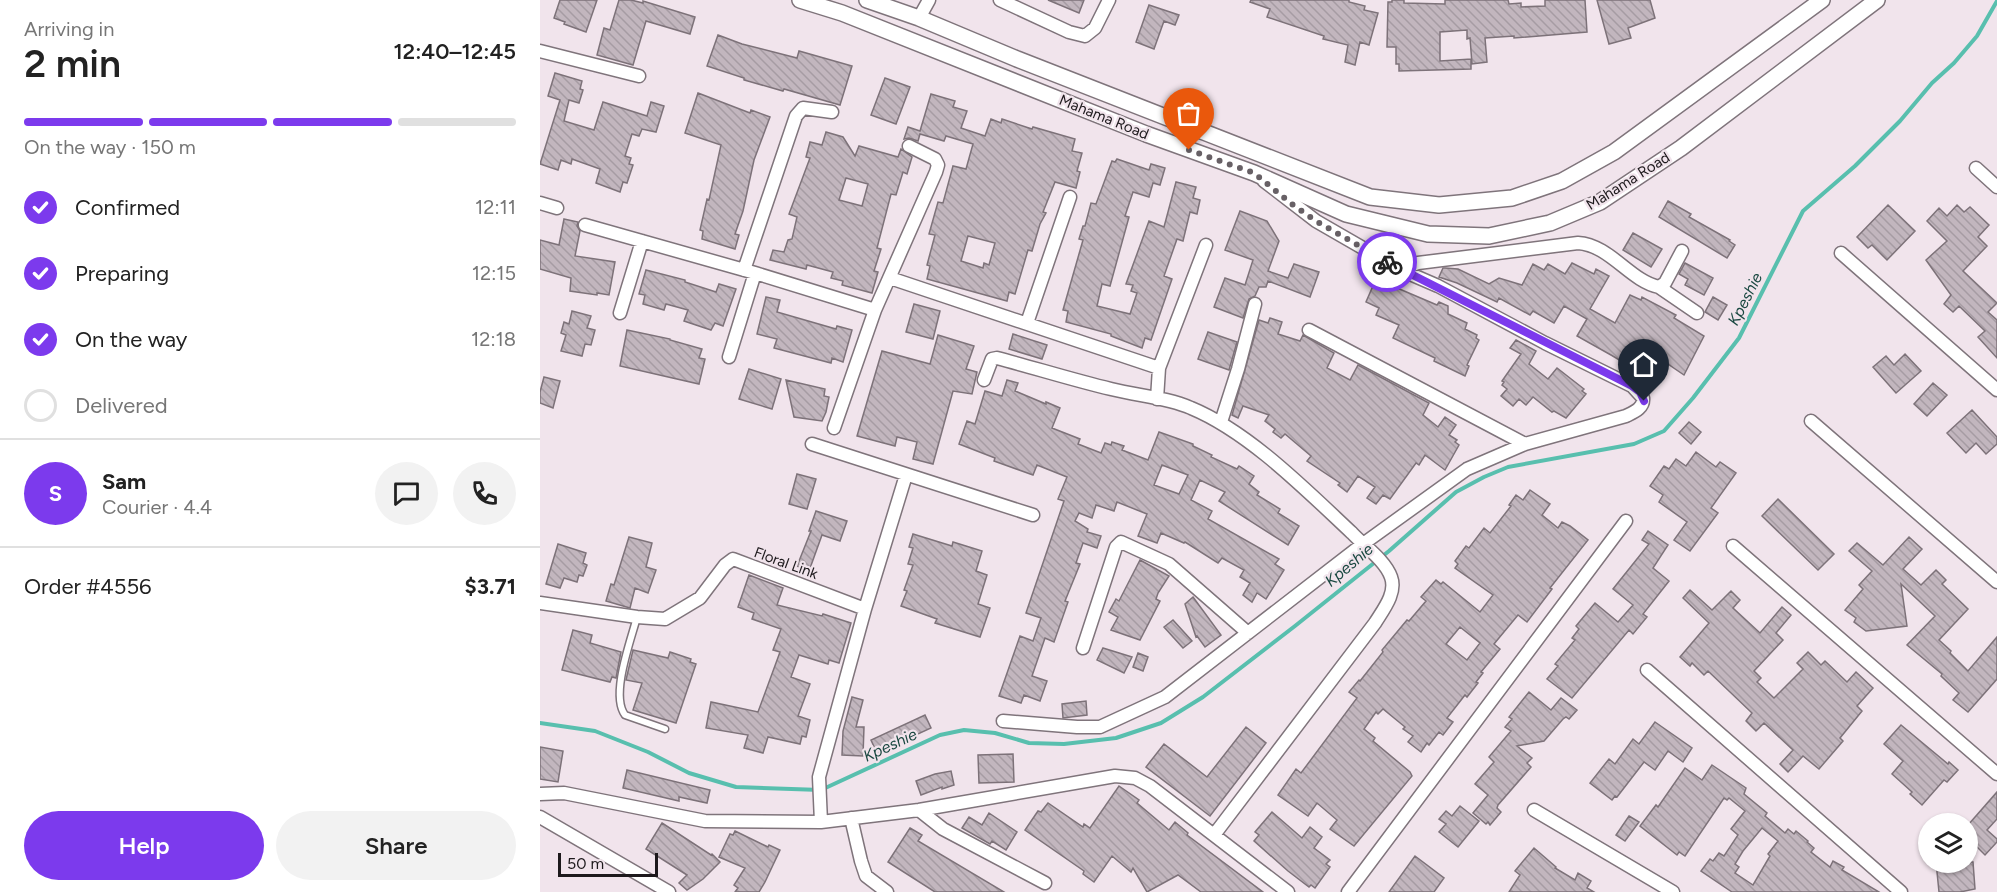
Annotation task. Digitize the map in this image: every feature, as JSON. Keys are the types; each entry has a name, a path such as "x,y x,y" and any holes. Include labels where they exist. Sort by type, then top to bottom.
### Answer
{"street":[{"name":"Mahama Road","path":"800,0 842,13 1146,134 1254,173 1346,214 1428,234 1489,237 1550,224 1600,202 1681,148 1877,0"},
{"name":"Mahama Road","path":"867,0 919,18 1017,60 1370,197 1440,205 1512,198 1562,181 1614,153 1822,0"},
{"path":"919,18 929,0"},
{"path":"1000,0 1069,33 1085,36 1095,28 1109,0"},
{"path":"540,51 639,76"},
{"path":"729,357 750,271 796,116 803,108 832,112"},
{"path":"834,428 875,310 938,165 935,159 909,146"},
{"path":"1976,168 1997,187"},
{"path":"1003,721 1100,727 1165,697 1248,633 1367,548 1467,469 1526,444 1626,416 1643,405 1640,392 1632,386 1438,286 1401,270 1316,221 1254,173"},
{"path":"1027,323 1070,197"},
{"path":"540,203 557,208"},
{"path":"585,225 750,271 875,310"},
{"path":"620,313 642,241"},
{"path":"1401,270 1419,263 1578,243 1596,247 1697,313"},
{"path":"1157,399 1159,368 1206,245"},
{"path":"1659,287 1665,283 1682,251"},
{"path":"1841,253 1997,390"},
{"path":"890,278 1159,368"},
{"path":"1221,422 1256,304"},
{"path":"1309,330 1526,444"},
{"path":"984,380 992,359 997,358 1110,389 1190,407 1221,422 1309,492 1367,548 1384,566 1391,578 1393,588 1375,623 1214,835"},
{"path":"1811,421 1997,582"},
{"path":"812,444 1033,515"},
{"path":"821,822 819,777 865,609 906,475"},
{"path":"1348,892 1626,521"},
{"path":"1083,648 1116,547 1121,542 1169,564 1248,633"},
{"path":"1733,546 1997,774"},
{"name":"Floral Link","path":"540,603 665,619 705,594 725,565 733,559 865,609"},
{"path":"1647,670 1901,892"},
{"path":"540,794 564,792 705,821 821,822 919,810 1114,776 1135,778 1150,786 1288,892"},
{"path":"919,810 943,829 1045,883"},
{"path":"1534,810 1673,892"},
{"path":"540,817 669,892"},
{"path":"851,818 863,870 874,884 887,892"}],"lane":[{"path":"637,617 620,684 620,704 625,715 665,729"}],"building":[{"path":"560,0 597,0 586,32 554,18"},
{"path":"619,0 643,3 643,1 695,17 690,34 646,21 633,65 597,55 604,28 610,30"},
{"path":"1048,0 1084,0 1079,13"},
{"path":"1251,0 1349,0 1349,2 1365,6 1364,10 1378,13 1369,45 1360,42 1355,65 1345,62 1348,45 1323,39 1324,36 1267,17 1270,9 1250,2"},
{"path":"1404,0 1404,3 1445,4 1445,0 1508,0 1509,4 1521,3 1521,7 1545,6 1545,0 1585,0 1587,32 1485,38 1487,62 1472,64 1470,38 1467,39 1467,30 1440,32 1440,61 1471,59 1471,69 1399,71 1399,64 1396,64 1396,47 1387,47 1388,2"},
{"path":"1597,0 1650,0 1655,18 1628,28 1631,38 1609,44"},
{"path":"1149,5 1179,15 1175,25 1164,21 1154,49 1136,42"},
{"path":"718,35 742,44 797,58 799,51 852,66 840,105 744,80 744,78 707,66"},
{"path":"555,73 582,81 580,89 583,90 579,103 569,100 564,121 594,130 603,102 647,116 651,102 664,106 656,132 642,129 639,136 632,134 625,156 631,158 629,164 633,165 627,183 623,182 620,192 596,183 600,169 572,159 571,164 561,160 558,170 540,164 560,100 548,96"},
{"path":"885,78 910,87 896,124 871,115"},
{"path":"698,93 750,113 751,110 770,117 754,160 743,211 735,234 739,235 735,249 702,239 703,231 700,230 721,145 685,133"},
{"path":"931,94 955,101 953,107 967,111 961,128 985,136 991,119 1001,123 1002,119 1075,139 1072,151 1082,153 1077,171 1080,172 1076,188 1055,182 1043,212 1046,213 1040,224 1032,251 1028,250 1015,294 1009,292 1007,301 927,279 930,266 927,265 935,235 929,234 938,202 943,203 953,166 966,169 973,144 946,136 944,141 920,134 918,141 904,139 908,127 920,131","holes":["968,236 995,243 989,265 984,263 983,268 961,261"]},
{"path":"826,132 843,137 855,156 859,146 898,157 901,149 912,157 907,174 903,172 896,195 891,194 877,248 881,249 874,271 878,272 872,293 842,285 843,281 831,278 833,272 807,265 806,269 770,260 773,250 784,252 788,240 792,239 797,217 789,214 810,158 806,157 810,142 822,145","holes":["846,178 868,184 862,206 839,200"]},
{"path":"1117,159 1149,170 1151,164 1165,168 1160,185 1153,183 1149,197 1133,192 1125,216 1129,217 1110,286 1102,284 1097,306 1130,314 1137,293 1131,291 1133,285 1126,284 1149,221 1164,227 1176,182 1196,187 1193,198 1200,200 1197,214 1190,212 1183,241 1177,239 1164,276 1172,279 1151,340 1145,338 1142,348 1111,336 1111,334 1066,322 1068,311 1063,310 1083,240 1079,239 1091,203 1096,204 1112,161 1115,162"},
{"path":"1668,201 1691,214 1689,217 1730,240 1735,245 1727,258 1659,217"},
{"path":"1888,205 1915,231 1887,260 1872,245 1868,248 1857,237"},
{"path":"1957,205 1964,212 1970,207 1989,225 1978,237 1987,246 1963,271 1997,303 1988,312 1997,320 1997,358 1978,337 1985,331 1959,306 1953,312 1944,304 1951,295 1926,260 1947,241 1927,221 1939,208 1947,216"},
{"path":"1240,211 1267,221 1279,241 1268,271 1288,278 1294,264 1319,272 1310,297 1268,281 1266,287 1259,287 1255,296 1249,299 1243,318 1214,307 1225,278 1245,285 1253,260 1225,250"},
{"path":"564,219 578,222 577,226 580,231 575,256 615,262 609,295 570,291 571,278 540,269 540,240 559,245"},
{"path":"1633,233 1662,249 1651,267 1623,250"},
{"path":"1572,263 1594,274 1596,269 1609,276 1590,309 1615,323 1630,295 1641,300 1642,297 1676,315 1674,318 1704,336 1684,375 1653,354 1636,346 1626,364 1577,336 1587,319 1564,306 1554,323 1533,311 1530,315 1499,298 1497,302 1439,277 1443,268 1458,269 1489,284 1499,278 1522,285 1533,264 1544,270 1548,264 1565,274"},
{"path":"1685,263 1713,278 1704,295 1685,285 1688,279 1679,274"},
{"path":"646,270 685,280 685,282 716,292 719,284 736,289 723,326 715,323 711,330 684,321 688,310 666,304 664,310 643,304 645,295 639,294"},
{"path":"1376,279 1437,305 1439,302 1448,306 1448,314 1467,323 1465,329 1477,335 1476,338 1479,340 1467,365 1469,366 1465,376 1434,361 1435,358 1393,338 1399,325 1376,315 1379,308 1366,302"},
{"path":"766,297 780,300 777,312 836,329 837,326 852,330 843,362 832,358 831,363 774,348 777,339 757,334"},
{"path":"1713,297 1727,305 1718,320 1705,312"},
{"path":"914,304 940,311 933,339 906,332"},
{"path":"572,311 591,316 587,328 595,330 591,345 585,344 582,356 561,351 566,335 561,333 564,322 569,324"},
{"path":"1270,318 1282,322 1278,334 1300,341 1303,335 1334,353 1327,368 1350,380 1358,365 1429,403 1423,415 1438,427 1445,417 1456,425 1449,435 1457,440 1455,442 1459,445 1445,470 1425,455 1419,465 1416,463 1390,499 1383,495 1376,504 1367,498 1375,487 1358,476 1347,492 1338,485 1340,483 1307,461 1311,456 1285,434 1281,438 1273,432 1275,429 1265,421 1269,415 1243,406 1238,418 1232,415 1259,320 1268,323"},
{"path":"627,330 670,339 702,349 699,358 705,359 699,384 620,366"},
{"path":"1208,332 1237,342 1229,370 1198,359"},
{"path":"1013,334 1047,345 1042,359 1009,349"},
{"path":"938,335 974,346 966,369 977,372 972,394 953,391 933,464 913,459 917,442 897,437 895,446 857,436 882,351 930,364"},
{"path":"1516,340 1536,351 1529,364 1548,379 1557,368 1584,389 1582,391 1586,394 1566,418 1552,412 1533,397 1526,405 1519,399 1513,406 1501,396 1507,389 1502,385 1504,382 1502,381 1521,354 1510,348"},
{"path":"1905,354 1921,371 1896,393 1873,367 1886,356 1894,365"},
{"path":"749,369 781,379 772,409 739,399"},
{"path":"544,377 560,381 553,408 540,403"},
{"path":"786,380 825,389 824,396 829,397 822,421 794,417"},
{"path":"1007,380 1018,383 1015,391 1060,408 1052,428 1080,439 1078,444 1101,453 1105,443 1111,445 1112,442 1124,446 1122,450 1148,460 1159,432 1193,444 1212,455 1211,457 1237,469 1239,466 1254,476 1249,484 1259,492 1257,495 1280,509 1278,513 1299,526 1288,545 1219,501 1225,492 1200,480 1191,500 1212,511 1208,519 1279,559 1275,564 1284,570 1266,599 1257,593 1252,602 1243,595 1250,583 1240,577 1244,570 1222,558 1218,563 1185,542 1161,533 1157,543 1138,536 1147,514 1117,502 1114,511 1096,505 1092,518 1079,513 1075,521 1088,529 1087,532 1101,536 1097,548 1083,543 1076,563 1080,564 1065,601 1068,602 1054,642 1045,638 1032,676 1047,681 1040,701 1024,695 1021,703 999,696 1020,636 1033,641 1041,618 1026,613 1064,501 1058,499 1067,477 1037,465 1033,475 994,461 995,458 959,444 967,421 975,424 985,391 1002,396","holes":["1162,465 1188,475 1179,494 1154,485"]},
{"path":"1933,383 1947,395 1927,416 1914,404"},
{"path":"1972,410 1997,437 1997,444 1986,454 1976,443 1966,453 1947,433"},
{"path":"1689,422 1701,432 1691,444 1679,433"},
{"path":"1696,452 1716,467 1720,462 1736,473 1711,508 1718,513 1690,551 1674,540 1687,522 1659,502 1663,495 1650,486 1664,466 1669,469 1676,459 1686,466"},
{"path":"797,474 816,479 807,509 789,504"},
{"path":"1530,490 1550,504 1542,515 1558,528 1562,522 1588,540 1550,588 1552,589 1527,622 1518,615 1494,644 1500,649 1481,672 1483,673 1476,682 1478,683 1447,718 1453,722 1443,735 1439,732 1421,752 1408,742 1413,736 1403,729 1405,727 1383,709 1378,714 1376,712 1364,729 1375,738 1373,741 1412,776 1354,846 1330,829 1337,820 1317,803 1308,816 1278,795 1296,769 1301,773 1357,698 1349,692 1407,620 1409,621 1426,601 1421,597 1436,580 1441,584 1443,582 1480,612 1493,595 1455,568 1458,564 1455,561 1466,546 1469,548 1484,528 1490,533 1511,506 1509,505 1516,495 1523,500","holes":["1460,627 1480,643 1467,660 1446,644"]},
{"path":"1778,499 1834,554 1818,570 1762,516"},
{"path":"816,511 847,521 840,541 822,535 809,571 797,566 811,531 809,531"},
{"path":"1648,531 1668,545 1653,568 1669,581 1643,614 1647,617 1633,634 1629,630 1572,698 1547,679 1558,666 1555,664 1575,640 1572,638 1579,629 1576,626 1595,603 1618,622 1633,605 1613,589 1649,544 1642,540"},
{"path":"913,534 952,546 953,542 982,551 976,571 987,575 978,604 990,608 980,637 935,623 937,619 901,606 913,565 908,564 913,548 909,547"},
{"path":"629,537 652,543 646,567 656,570 648,593 635,588 630,608 606,601 611,584 614,585"},
{"path":"1909,537 1922,549 1903,569 1921,585 1936,570 1946,580 1942,584 1968,609 1939,640 1951,651 1950,653 1968,671 1997,637 1997,679 1968,712 1953,700 1959,693 1941,676 1942,674 1907,645 1935,616 1901,584 1907,626 1866,631 1854,622 1856,618 1845,610 1863,589 1859,585 1872,571 1849,551 1857,543 1883,565"},
{"path":"558,544 586,553 583,563 587,565 583,576 579,575 577,582 564,578 560,588 546,584"},
{"path":"1140,560 1169,576 1158,593 1156,599 1160,601 1140,640 1111,630 1118,617 1109,612 1116,599 1119,601"},
{"path":"749,575 783,588 777,605 822,616 823,614 851,623 839,663 829,660 828,664 799,655 791,677 810,684 798,716 810,720 806,737 802,736 800,744 768,737 763,753 744,748 748,735 706,728 711,702 758,712 780,652 773,650 781,629 752,619 754,613 738,607"},
{"path":"1690,590 1712,610 1731,591 1740,600 1733,608 1760,633 1782,607 1791,615 1776,633 1783,640 1754,671 1761,678 1757,682 1774,698 1803,669 1797,663 1808,652 1821,665 1825,661 1847,682 1856,672 1873,688 1857,706 1862,711 1840,738 1843,741 1819,769 1803,756 1788,772 1780,764 1793,750 1764,723 1756,731 1746,721 1752,713 1708,671 1704,675 1692,663 1690,666 1680,657 1709,623 1683,598"},
{"path":"1193,597 1221,635 1205,647 1196,637 1185,604"},
{"path":"1173,620 1192,641 1183,648 1164,627"},
{"path":"573,630 592,635 590,643 621,652 616,678 612,677 610,682 562,670"},
{"path":"1103,648 1132,657 1124,673 1097,660"},
{"path":"633,650 668,658 670,652 691,659 690,662 696,664 676,723 633,710 642,683 626,680"},
{"path":"1138,653 1148,657 1143,671 1133,667"},
{"path":"1529,692 1551,710 1561,698 1577,710 1569,719 1566,717 1563,719 1544,741 1517,746 1532,758 1527,763 1531,767 1498,805 1497,808 1501,812 1490,825 1488,822 1486,824 1473,813 1488,795 1475,784 1494,762 1489,757 1511,731 1505,727 1512,719 1509,717"},
{"path":"852,697 863,700 856,727 864,727 863,756 842,755 843,731"},
{"path":"1086,701 1087,715 1063,718 1062,704"},
{"path":"925,715 931,728 877,753 871,740"},
{"path":"1655,722 1692,748 1683,762 1668,751 1655,770 1644,762 1617,797 1615,796 1612,800 1590,783 1609,759 1615,764 1633,739 1639,744"},
{"path":"1901,725 1958,770 1947,782 1944,780 1922,805 1910,794 1912,792 1892,774 1903,761 1884,744"},
{"path":"1246,727 1266,743 1210,816 1146,767 1164,744 1207,777"},
{"path":"540,747 563,751 558,782 540,779"},
{"path":"1013,754 1014,782 979,783 978,755"},
{"path":"1712,765 1746,788 1744,794 1767,813 1765,816 1785,833 1788,829 1794,834 1796,831 1814,848 1811,852 1830,867 1833,861 1844,867 1842,870 1879,892 1732,892 1701,871 1710,859 1713,861 1719,853 1724,856 1738,835 1731,829 1745,811 1729,798 1727,800 1724,798 1685,856 1679,852 1677,855 1640,826 1656,805 1658,807 1685,768 1702,780","holes":["1762,828 1778,841 1768,854 1770,856 1753,885 1735,873 1739,867 1735,864"]},
{"path":"627,770 710,790 707,803 679,797 679,801 623,788"},
{"path":"951,771 954,785 921,795 916,781"},
{"path":"1119,786 1139,800 1137,803 1169,830 1175,822 1188,833 1187,835 1263,892 1201,892 1178,875 1147,892 1133,868 1131,872 1112,856 1094,882 1083,874 1084,871 1025,830 1038,811 1041,812 1048,803 1083,827 1084,824 1090,828"},
{"path":"1997,792 1997,819 1987,830 1997,839 1997,842 1985,855 1978,848 1978,814"},
{"path":"1460,806 1479,821 1458,847 1439,832 1446,824 1439,819 1446,811 1452,816"},
{"path":"1272,812 1302,838 1310,827 1322,837 1314,848 1330,860 1326,864 1330,867 1315,888 1311,885 1309,887 1288,871 1254,841 1259,835 1255,832"},
{"path":"989,813 1017,832 1006,850 962,828 969,817 982,825"},
{"path":"1629,816 1639,822 1625,841 1616,835"},
{"path":"662,823 712,854 720,862 703,879 687,890 679,883 687,875 646,849"},
{"path":"910,828 922,835 918,841 1004,892 935,892 888,862"},
{"path":"735,831 768,847 769,845 780,850 759,892 735,892 738,888 734,885 745,868 719,857 730,834 733,835"},
{"path":"1534,848 1555,868 1575,880 1578,873 1591,881 1587,888 1594,892 1509,892 1520,875 1515,871"},
{"path":"1415,856 1444,878 1434,892 1389,892"},
{"path":"1937,873 1974,873 1975,889 1939,892"}],"waterway":[{"name":"Kpeshie","path":"540,723 595,731 648,752 689,773 736,787 821,790 940,735 964,730 995,733 1029,743 1064,744 1116,738 1161,723 1203,697 1295,626 1389,551 1456,492 1508,467 1634,444 1664,431 1693,398 1739,338 1803,211 1855,166 1900,121 1932,83 1954,63 1977,36 1997,1"}],"way so far":[{"path":"1189,150 1254,173 1316,221 1387,262"}],"route":[{"path":"1387,262 1632,386 1640,392 1644,401"}]}
